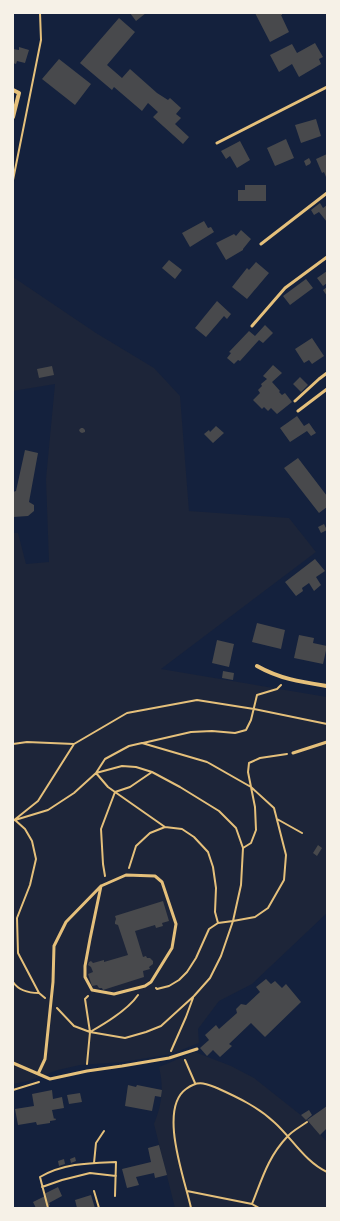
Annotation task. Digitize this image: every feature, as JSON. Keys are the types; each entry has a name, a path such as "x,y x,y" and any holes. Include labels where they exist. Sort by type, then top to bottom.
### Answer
{"street":[{"path":"13,90 19,92 13,117"},
{"path":"257,666 286,679 327,686"}],"lane":[{"path":"217,143 327,87"},
{"path":"261,244 327,193"},
{"path":"252,326 285,288 327,257"},
{"path":"295,401 327,373"},
{"path":"298,410 327,389"},
{"path":"293,753 327,742"},
{"path":"38,1074 46,1059 52,1003 54,946 66,922 101,886 126,875 155,876 162,882 176,924 172,948 151,982 145,986 114,994 92,990 86,977 85,966 101,886"},
{"path":"13,1063 50,1079 169,1058 197,1049"}],"path":[{"path":"13,180 41,40 40,13"},
{"path":"14,820 48,810 74,793 96,773 105,759 129,746 191,732 212,731 235,733 246,730 251,720 257,695 277,689 286,679"},
{"path":"14,820 38,801 74,744 127,713 197,700 254,709 327,724"},
{"path":"13,744 27,742 74,744"},
{"path":"142,743 207,762 251,787 274,808 286,855 284,880 268,908 255,917 232,922 218,923 209,930 196,958 187,972 179,980 169,986 157,988 151,982"},
{"path":"243,848 251,843 256,830 255,807 248,772 249,763 260,758 293,753"},
{"path":"14,820 25,829 32,841 36,859 30,885 17,918 17,925 18,953 39,993 52,1003 74,1026 90,1032 125,1038 161,1026 194,996 210,978 218,962 232,922 241,885 243,848 236,828 219,811 152,772 136,767 122,766 96,773"},
{"path":"115,792 130,787 152,772"},
{"path":"96,773 108,787 115,792 165,827 182,829 194,837 208,852 213,868 216,888 215,912 218,923"},
{"path":"107,883 103,864 101,829 115,792"},
{"path":"277,819 302,832"},
{"path":"126,875 136,846 150,833 165,827"},
{"path":"13,982 16,986 28,993 39,993"},
{"path":"90,1032 126,1008 134,1001 145,986"},
{"path":"169,1058 170,1051 194,996"},
{"path":"86,999 90,1032 87,1072"},
{"path":"182,1053 195,1083"},
{"path":"13,1090 50,1079"},
{"path":"191,1208 174,1137 174,1112 178,1097 182,1092 195,1083 204,1083 242,1100 262,1112 288,1136 314,1165 327,1172"},
{"path":"252,1204 267,1164 288,1136 306,1122"},
{"path":"94,1162 96,1143 104,1131"},
{"path":"48,1208 40,1176 50,1171 74,1164 116,1162 115,1196"},
{"path":"42,1187 90,1173 116,1176"},
{"path":"94,1191 99,1208"},
{"path":"187,1191 252,1204 259,1208"}],"shaded area":[{"path":"13,277 96,333 154,368 180,396 189,511 289,518 316,552 161,669 327,697 327,913 252,984 219,1001 198,1029 199,1043 171,1054 123,1062 80,1065 58,1070 28,1081 13,1084 13,533 18,533 26,564 49,562 46,479 55,384 13,391"},
{"path":"195,1052 231,1066 254,1078 307,1120 327,1142 327,1208 175,1208 154,1124 159,1110 162,1089 159,1067"}],"building":[{"path":"130,13 146,13 136,21"},
{"path":"255,13 282,13 281,15 289,32 270,42"},
{"path":"119,18 135,32 107,65 122,78 130,69 157,93 168,100 170,98 181,108 176,114 181,118 175,124 189,137 183,144 153,117 158,112 148,103 142,111 114,87 112,90 80,63"},
{"path":"315,43 323,57 319,59 321,64 299,77 292,64 279,72 270,55 292,44 297,53"},
{"path":"19,47 29,50 25,63 17,61 16,64 13,63 13,49 19,50"},
{"path":"59,59 91,84 75,105 42,79"},
{"path":"316,119 321,136 301,143 295,125"},
{"path":"286,139 294,158 275,166 267,148"},
{"path":"240,141 250,160 237,168 230,156 226,159 221,151"},
{"path":"327,154 326,177 324,172 322,173 316,159"},
{"path":"309,158 311,162 306,166 304,161"},
{"path":"245,185 266,185 266,201 238,201 238,190 245,190"},
{"path":"320,203 323,208 327,205 327,222 319,212 314,215 311,210"},
{"path":"204,221 208,228 211,227 214,232 190,247 182,233"},
{"path":"241,230 251,239 243,250 226,260 216,243 234,234 236,236"},
{"path":"169,260 182,270 175,279 162,268"},
{"path":"256,262 269,273 247,299 232,287 247,268 249,270"},
{"path":"327,271 327,283 323,286 317,278"},
{"path":"306,279 313,288 290,305 283,296"},
{"path":"327,287 327,296 323,290"},
{"path":"217,301 231,314 227,319 224,316 206,337 195,328"},
{"path":"265,325 273,333 263,343 259,340 240,361 238,360 234,364 227,358 231,353 229,352 249,331 255,336"},
{"path":"312,338 324,356 312,364 309,360 304,363 295,349"},
{"path":"273,365 282,373 272,382 282,395 285,393 292,402 277,414 271,408 268,411 264,407 262,409 253,400 260,393 258,390 262,386 261,384 267,379 263,376"},
{"path":"52,366 54,375 39,378 37,369"},
{"path":"300,377 308,385 301,392 293,384"},
{"path":"297,416 304,426 309,423 316,433 311,436 307,431 290,442 280,428"},
{"path":"216,426 224,433 213,443 204,434 209,430 210,432"},
{"path":"81,428 85,430 85,432 80,432 79,430"},
{"path":"25,450 38,453 29,502 34,505 34,511 28,516 13,517 13,492 16,491"},
{"path":"298,458 327,496 327,507 319,513 284,468"},
{"path":"324,524 327,530 321,533 318,527"},
{"path":"315,559 325,571 316,577 321,585 314,591 309,583 302,588 303,591 296,596 285,582"},
{"path":"257,623 285,630 281,649 252,642"},
{"path":"299,635 314,638 313,643 327,646 323,664 294,658"},
{"path":"217,640 234,644 229,667 212,663"},
{"path":"223,671 234,673 233,680 222,678"},
{"path":"318,845 322,848 317,856 313,853"},
{"path":"163,901 169,921 162,923 163,926 156,928 155,925 135,931 143,957 146,956 153,961 153,964 149,967 150,969 143,971 144,977 103,990 97,985 92,986 88,974 93,972 91,967 88,965 89,962 91,961 93,963 104,960 104,962 128,955 118,925 115,924 115,916"},
{"path":"266,979 271,984 275,981 282,988 286,984 301,1002 265,1037 251,1023 229,1044 232,1046 220,1057 213,1050 207,1056 200,1048 209,1040 205,1035 216,1025 219,1029 237,1013 236,1009 241,1004 246,1005 260,992 256,987"},
{"path":"128,1085 136,1087 137,1085 162,1090 161,1097 155,1096 152,1111 125,1106"},
{"path":"52,1090 53,1099 62,1097 64,1108 52,1110 54,1119 55,1118 56,1120 50,1121 50,1123 37,1125 36,1122 18,1125 15,1109 34,1106 32,1094"},
{"path":"80,1093 82,1102 69,1104 67,1095"},
{"path":"327,1106 327,1128 320,1135 307,1120"},
{"path":"309,1110 312,1115 306,1120 301,1115"},
{"path":"159,1145 167,1175 155,1178 154,1173 136,1177 139,1185 127,1188 122,1169 151,1162 148,1148"},
{"path":"75,1157 76,1161 71,1163 70,1159"},
{"path":"64,1159 65,1164 59,1166 58,1161"},
{"path":"58,1187 62,1196 49,1203 50,1205 44,1208 36,1208 33,1202 45,1196 44,1194"},
{"path":"91,1195 95,1208 77,1208 75,1200"}]}
